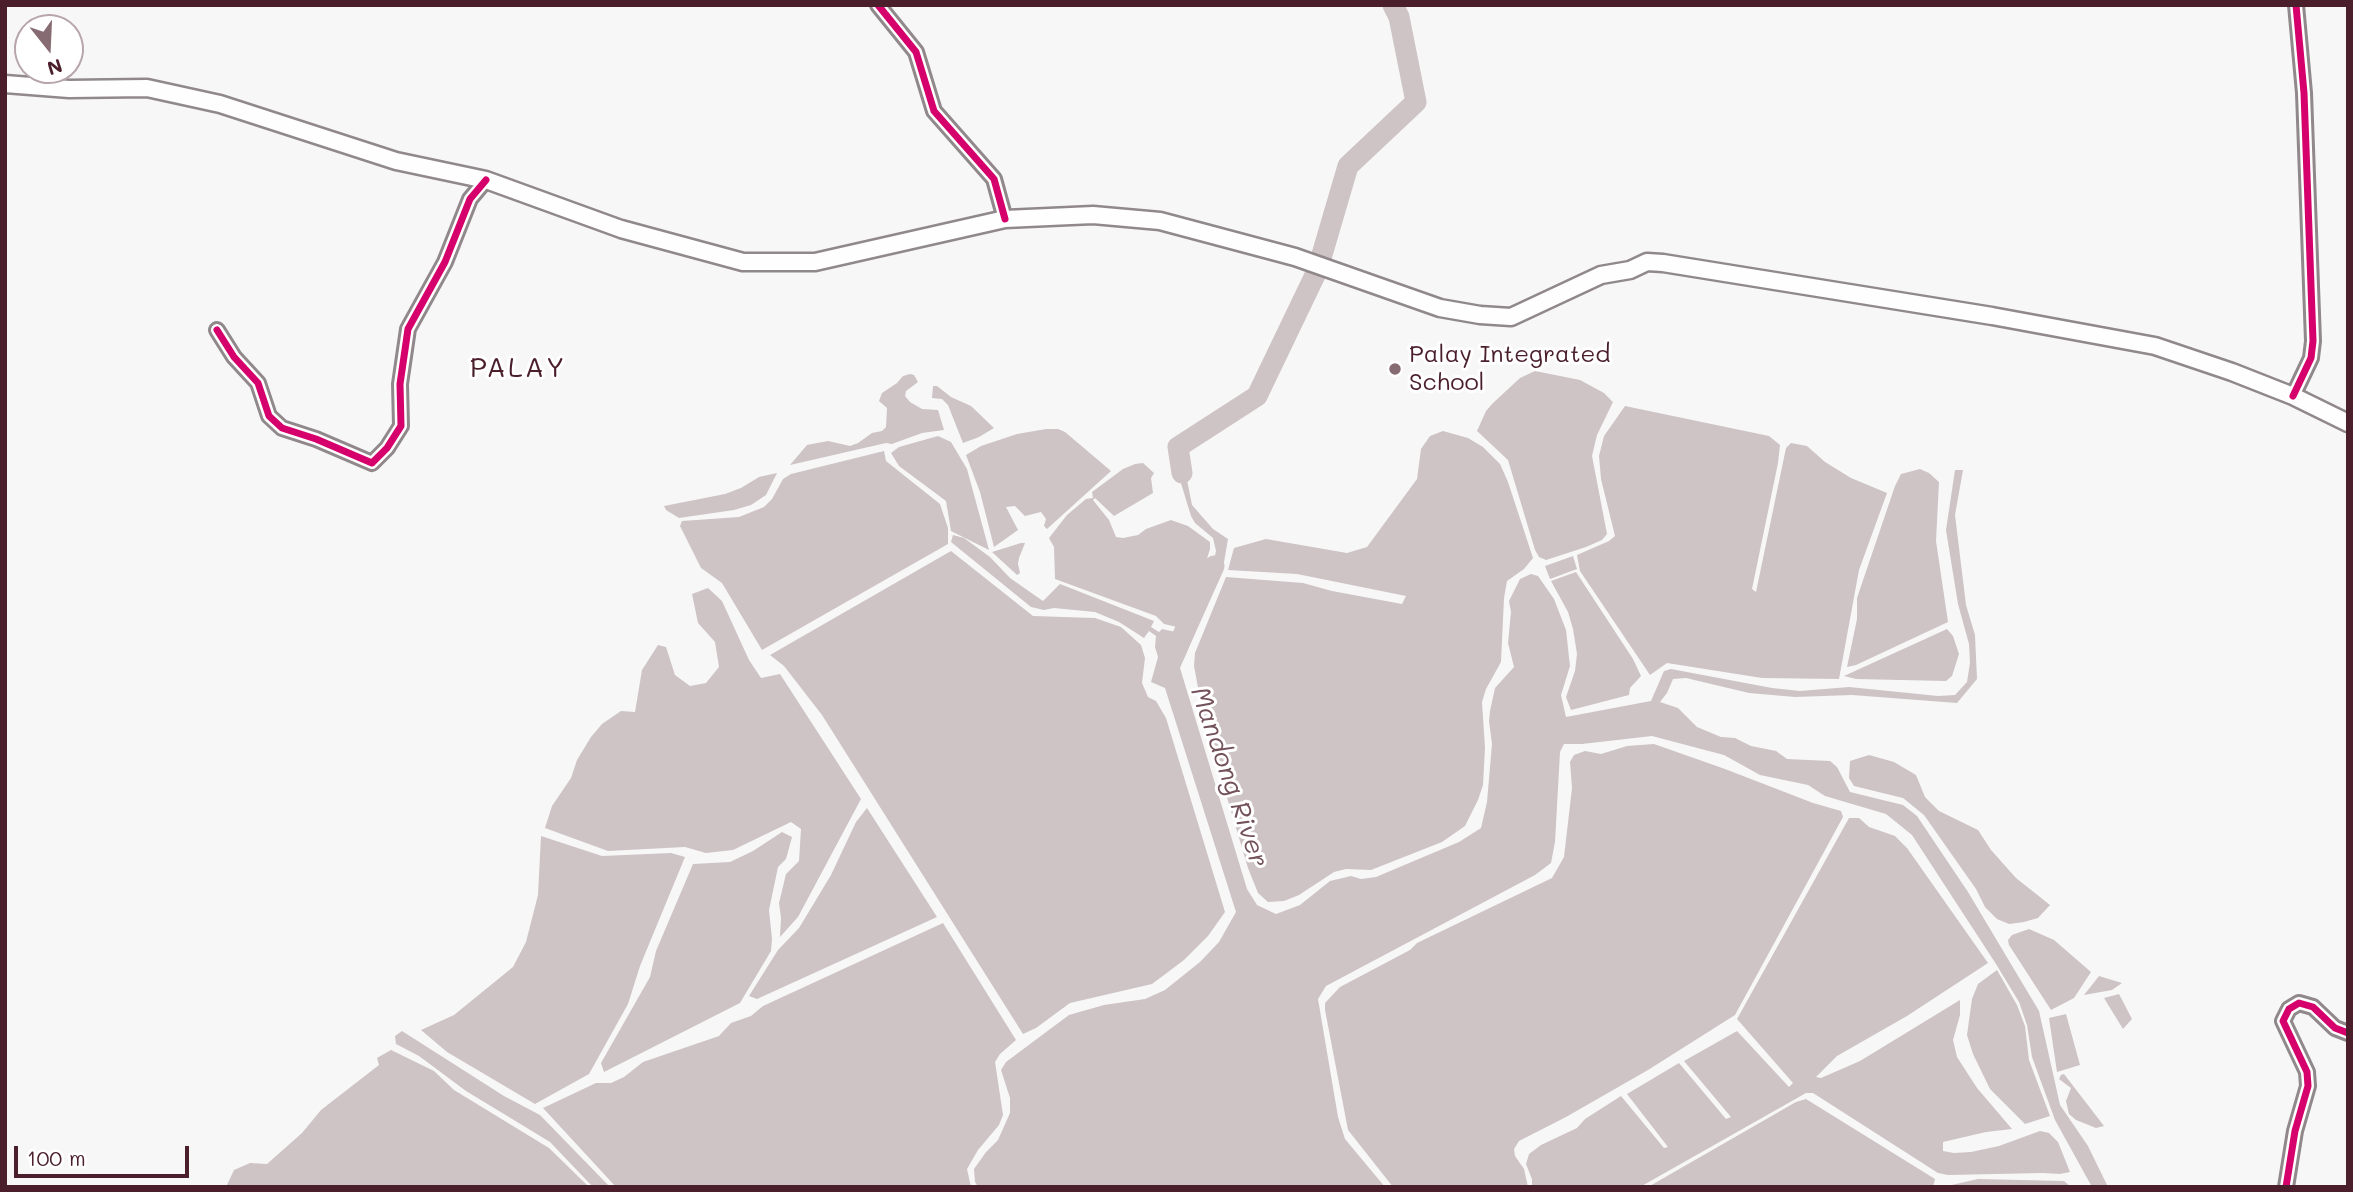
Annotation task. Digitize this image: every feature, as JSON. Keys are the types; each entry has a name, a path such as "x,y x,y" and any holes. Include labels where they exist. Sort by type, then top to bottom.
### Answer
{"main road":[{"path":"5,84 69,89 147,88 220,104 396,161 486,180 621,229 743,262 815,262 1005,219 1093,215 1160,221 1295,257 1440,308 1511,317 1601,275 1630,270 1647,262 1663,263 1979,314 2155,346 2293,396 2348,423"}],"street":[{"path":"878,5 916,52 933,111 994,179 1005,219"},
{"path":"2293,396 2311,358 2313,341 2304,93 2296,5"},
{"path":"217,330 234,357 258,383 269,416 282,428 372,463 387,449 401,426 400,384 408,329 445,262 470,199 486,180"},
{"path":"2286,1187 2295,1131 2308,1086 2307,1072 2283,1021 2289,1009 2299,1003 2313,1007 2335,1028 2348,1033"}],"water":[{"path":"1535,371 1580,380 1604,393 1613,402 1597,435 1592,456 1607,534 1602,540 1586,547 1546,560 1539,557 1535,550 1508,460 1477,431 1486,411 1493,403 1520,378"},
{"path":"914,375 918,382 906,391 905,396 922,409 938,410 944,430 922,433 892,444 886,443 790,465 807,445 828,441 850,446 872,433 882,431 886,427 887,408 879,401 882,393 903,376"},
{"path":"933,386 971,406 994,428 963,443 948,405 942,399 932,398"},
{"path":"1625,406 1769,436 1780,445 1752,589 1756,592 1786,448 1791,443 1807,446 1825,462 1851,478 1887,493 1859,570 1839,679 1762,678 1667,663 1650,675 1580,571 1577,555 1615,536 1601,479 1599,456 1604,436"},
{"path":"1046,429 1065,432 1111,471 1047,529 1044,526 1046,519 1041,512 1025,516 1015,506 1006,507 1018,530 994,547 980,492 966,455 981,446 1017,434"},
{"path":"1443,431 1468,438 1483,447 1500,464 1533,558 1524,569 1507,581 1501,662 1482,702 1485,748 1483,785 1478,800 1465,826 1442,842 1371,870 1346,869 1334,872 1299,895 1284,901 1268,902 1258,893 1248,868 1204,720 1194,666 1195,653 1226,577 1303,583 1402,604 1406,596 1297,574 1228,570 1234,548 1266,539 1347,553 1367,547 1417,479 1421,449 1430,436"},
{"path":"938,436 951,442 967,469 989,550 951,531 946,501 899,466 891,453 899,447"},
{"path":"1179,440 1192,505 1213,529 1228,539 1223,568 1180,668 1247,889 1257,905 1276,914 1300,905 1330,881 1351,876 1361,879 1376,877 1459,842 1481,828 1487,802 1492,744 1490,711 1495,688 1514,667 1508,643 1511,612 1509,601 1520,579 1531,574 1538,576 1554,599 1566,630 1570,666 1561,695 1566,717 1651,701 1664,671 1671,669 1800,691 1849,687 1938,696 1955,695 1967,682 1969,644 1958,604 1946,530 1955,470 1963,470 1955,515 1966,605 1975,635 1977,679 1957,703 1852,695 1795,697 1749,693 1686,678 1673,679 1660,702 1678,708 1697,727 1721,737 1735,738 1751,746 1776,751 1787,759 1830,761 1837,767 1850,792 1903,805 1917,816 1968,892 2039,1011 2060,1105 2088,1146 2108,1187 2092,1187 2055,1120 2032,1057 2027,1025 2019,1002 1912,835 1886,814 1825,796 1808,785 1760,775 1724,755 1652,736 1564,744 1560,752 1555,842 1551,863 1535,875 1326,986 1318,999 1338,1117 1345,1139 1385,1187 978,1187 974,1169 998,1140 1010,1113 1010,1098 1001,1070 1006,1062 1069,1015 1104,1005 1145,999 1165,990 1200,962 1219,942 1236,912 1165,688 1151,682 1158,657 1156,636 1149,631 1144,638 1119,622 1095,612 1031,607 951,542 953,535 964,538 990,557 1010,578 1043,601 1060,584 1154,621 1151,627 1159,632 1162,629 1180,633 1196,621 1205,580 1211,573 1216,551 1213,538 1195,523 1191,516 1173,445"},
{"path":"884,451 886,461 940,504 948,528 948,544 762,650 722,583 701,568 680,526 682,521 739,517 764,507 772,499 783,479 791,474"},
{"path":"1143,463 1154,473 1151,478 1153,493 1114,516 1095,498 1093,500 1109,520 1116,537 1138,535 1146,529 1171,520 1188,526 1210,542 1204,568 1187,610 1187,621 1177,627 1164,624 1156,616 1055,579 1054,547 1049,538 1067,515 1086,499 1093,498 1092,492 1123,469"},
{"path":"1920,469 1939,482 1936,541 1948,622 1847,667 1857,619 1857,598 1895,486 1901,474"},
{"path":"777,473 766,495 751,505 734,510 679,518 664,506 725,494 759,477"},
{"path":"1025,543 1018,564 1020,573 1017,575 992,552"},
{"path":"951,551 1033,616 1095,618 1121,627 1141,645 1145,658 1142,683 1148,697 1156,701 1166,718 1225,912 1208,936 1184,960 1152,984 1070,1003 1036,1028 1023,1034 822,715 784,666 770,655"},
{"path":"1573,556 1577,569 1550,579 1545,566"},
{"path":"1576,572 1633,659 1641,676 1630,688 1629,695 1571,710 1566,697 1575,671 1577,654 1568,612 1551,581"},
{"path":"708,588 722,601 749,660 761,678 780,674 861,799 798,917 780,937 779,903 786,874 799,861 801,829 791,822 733,850 706,853 685,847 608,851 545,828 552,806 571,778 577,760 591,737 602,724 621,711 635,712 642,670 658,645 666,647 675,675 690,686 706,683 719,667 715,642 698,623 692,594"},
{"path":"1947,629 1953,636 1959,654 1952,676 1946,681 1856,679 1844,676"},
{"path":"1654,744 1841,811 1843,817 1735,1015 1648,1070 1519,1141 1514,1149 1515,1156 1524,1169 1528,1187 1393,1187 1348,1130 1325,1003 1340,987 1410,950 1417,943 1552,878 1564,857 1572,788 1570,762 1574,755 1585,751 1601,754 1627,746"},
{"path":"1869,755 1894,762 1916,775 1925,797 1939,811 1978,830 1991,850 2016,878 2050,905 2038,918 2024,922 2009,924 1997,919 1985,907 1976,889 1924,815 1903,798 1854,786 1849,778 1850,761"},
{"path":"867,808 937,917 757,999 749,996 778,950 799,928 831,875 856,822"},
{"path":"1849,818 1859,818 1869,827 1895,836 1907,848 1988,963 1907,1016 1837,1056 1816,1077 1821,1078 1860,1061 1960,1000 1960,1015 1953,1040 1957,1057 1977,1088 2012,1129 1943,1142 1943,1151 1971,1152 1999,1146 2040,1131 2049,1133 2058,1142 2070,1172 1938,1173 1813,1093 1806,1093 1640,1187 1532,1187 1526,1164 1529,1154 1541,1145 1577,1128 1585,1119 1621,1096 1664,1148 1668,1147 1627,1094 1679,1063 1726,1119 1731,1117 1684,1061 1737,1031 1789,1087 1793,1083 1737,1019"},
{"path":"782,832 792,837 786,859 778,867 769,910 771,951 740,1003 604,1072 601,1063 650,977 656,951 693,864 730,862"},
{"path":"541,836 602,856 671,853 685,857 640,966 628,1004 589,1074 535,1104 447,1052 421,1030 454,1015 513,967 526,942 538,895"},
{"path":"943,923 1016,1040 995,1062 1003,1115 999,1125 978,1150 967,1169 971,1187 616,1187 543,1108 596,1083 611,1083 624,1077 643,1062 719,1036 731,1023 751,1016 763,1006"},
{"path":"2029,929 2054,940 2091,972 2074,998 2051,1010 2009,945 2008,940 2012,935"},
{"path":"1997,970 2017,1005 2025,1026 2029,1060 2050,1116 2025,1124 1990,1089 1967,1035 1972,999 1978,984"},
{"path":"2099,976 2122,983 2112,990 2084,995"},
{"path":"2119,994 2132,1019 2123,1029 2104,998"},
{"path":"2066,1014 2080,1065 2057,1072 2049,1018"},
{"path":"402,1031 504,1096 540,1115 610,1187 593,1187 550,1142 466,1091 419,1056 396,1044 395,1036"},
{"path":"391,1050 434,1071 454,1090 549,1148 589,1187 226,1187 234,1170 250,1163 267,1164 302,1133 321,1110 379,1065 377,1058"},
{"path":"2064,1074 2104,1126 2096,1128 2076,1120 2069,1114 2066,1101 2071,1088 2059,1079"},
{"path":"1806,1099 1935,1179 1933,1187 1648,1187 1796,1102"},
{"path":"1978,1179 2064,1181 2071,1187 1943,1187"}],"waterway":[{"name":"Mandong River","path":"1321,258 1348,166 1416,102 1399,17 1393,5"},
{"name":"Mandong River","path":"1182,473 1178,447 1257,396 1317,271"},
{"name":"Mandong River","path":"1174,655 1214,566"}],"cycle path":[{"path":"878,5 916,52 934,111 994,179 1005,219"},
{"path":"2293,396 2311,358 2313,341 2304,93 2296,5"},
{"path":"217,330 234,357 258,383 269,416 282,428 372,463 387,448 401,426 400,384 408,329 445,262 470,199 486,180"},
{"path":"2286,1187 2295,1131 2308,1086 2307,1072 2283,1021 2289,1009 2299,1003 2313,1007 2335,1028 2348,1033"}],"place":[{"name":"Palay Integrated School","path":"1395,369"}],"district":[{"name":"PALAY","path":"518,368"}]}
